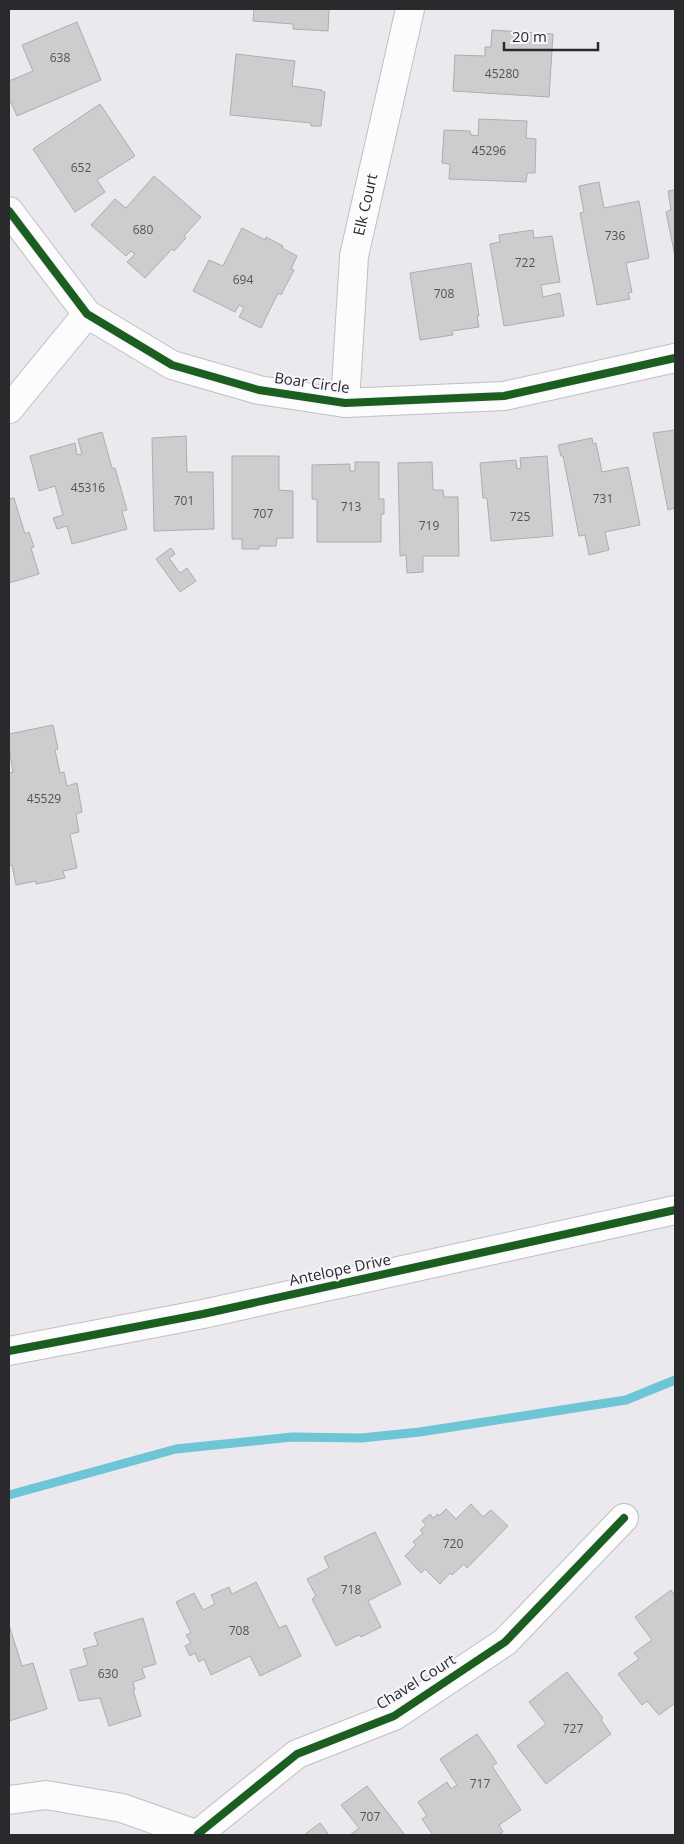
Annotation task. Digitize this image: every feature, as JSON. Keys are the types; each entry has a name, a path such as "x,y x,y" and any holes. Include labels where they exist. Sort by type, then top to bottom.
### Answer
{"street":[{"name":"Elk Court","path":"345,403 354,256 410,9"},
{"name":"Boar Circle","path":"9,211 86,314 172,365 259,390 345,403 504,396 675,358"},
{"path":"9,409 86,314"},
{"name":"Antelope Drive","path":"9,1351 203,1314 675,1210"},
{"name":"Chavel Court","path":"198,1835 297,1754 394,1716 505,1642 624,1518"},
{"path":"9,1800 46,1795 122,1808 198,1835"}],"building":[{"path":"254,9 329,9 328,31 293,29 293,24 253,21"},
{"path":"77,22 101,80 17,116 9,98 9,81 33,71 22,45"},
{"path":"492,30 553,34 549,97 453,91 455,55 485,56 485,47 491,47"},
{"path":"236,54 295,61 292,86 325,92 321,126 311,126 311,123 230,115"},
{"path":"100,104 135,156 97,180 105,192 75,212 33,149"},
{"path":"479,119 527,121 526,138 536,139 535,173 527,173 526,182 449,179 450,164 442,163 444,130 470,131 471,135 478,136"},
{"path":"154,176 201,217 184,236 186,238 174,251 172,249 145,278 127,262 135,254 131,251 126,256 91,225 115,199 126,208"},
{"path":"599,182 604,208 639,201 649,258 626,263 632,292 628,293 630,299 597,305 580,213 584,212 579,186"},
{"path":"675,190 675,256 666,212 671,210 668,191"},
{"path":"242,228 265,240 266,237 297,256 291,269 294,270 281,295 278,293 261,328 239,317 244,308 239,305 235,312 193,291 209,260 223,266"},
{"path":"533,230 534,238 552,236 560,282 541,285 543,297 560,293 564,316 504,326 490,244 500,242 499,235"},
{"path":"471,263 479,327 452,331 453,335 420,340 410,273"},
{"path":"675,430 675,513 674,508 668,510 653,433"},
{"path":"102,432 127,510 122,511 127,529 72,544 67,526 57,529 53,518 63,515 55,486 39,491 30,456 75,443 77,455 82,454 78,439"},
{"path":"186,436 187,472 213,472 214,529 154,531 152,438"},
{"path":"592,438 593,444 596,443 602,472 628,467 640,525 605,532 609,550 589,555 585,535 579,536 563,456 561,456 558,445"},
{"path":"232,456 279,456 279,490 293,491 293,538 277,538 276,546 259,546 259,549 242,549 242,539 232,539"},
{"path":"547,456 553,536 491,541 487,498 483,498 480,463 516,460 517,469 521,468 520,458"},
{"path":"355,462 379,462 379,499 384,499 384,514 381,514 381,542 317,542 317,499 312,499 312,465 350,464 350,471 355,471"},
{"path":"432,462 433,490 443,490 444,497 458,497 459,556 423,556 423,572 407,573 406,555 400,556 398,463"},
{"path":"14,498 25,534 29,532 34,547 31,548 39,574 9,583 9,499"},
{"path":"171,548 175,554 169,558 180,573 187,568 196,581 180,592 156,559"},
{"path":"53,725 58,749 55,750 60,773 64,772 67,786 77,783 82,812 76,814 79,832 70,834 77,868 63,871 65,878 36,884 36,881 16,885 12,865 9,866 9,773 13,772 9,734"},
{"path":"471,1504 483,1517 491,1510 508,1526 467,1568 464,1564 452,1575 450,1573 440,1584 425,1569 421,1573 405,1556 416,1545 413,1542 423,1533 420,1530 426,1525 422,1521 430,1514 433,1518 438,1514 439,1516 446,1509 456,1519"},
{"path":"375,1532 401,1584 368,1601 381,1627 336,1646 312,1599 316,1596 307,1579 329,1568 324,1557"},
{"path":"256,1582 279,1628 286,1625 301,1656 260,1676 250,1656 211,1675 204,1659 199,1662 195,1653 190,1656 185,1646 191,1643 186,1635 191,1633 176,1602 194,1593 203,1610 215,1604 211,1595 229,1587 232,1594"},
{"path":"671,1590 675,1596 675,1703 659,1715 647,1701 642,1705 618,1674 639,1659 634,1653 652,1640 635,1617"},
{"path":"143,1618 156,1664 142,1668 145,1678 133,1682 135,1690 133,1690 141,1716 109,1726 100,1698 79,1701 70,1670 88,1665 83,1649 98,1645 94,1633"},
{"path":"9,1625 22,1666 33,1663 47,1709 9,1721"},
{"path":"567,1672 603,1718 601,1720 611,1734 546,1784 517,1746 546,1724 529,1702"},
{"path":"477,1734 497,1763 492,1766 521,1810 499,1825 503,1832 498,1835 433,1835 422,1819 427,1816 418,1802 447,1782 451,1789 457,1785 440,1759"},
{"path":"367,1786 405,1835 350,1835 359,1828 341,1805"},
{"path":"320,1823 329,1835 304,1835"}],"waterway":[{"path":"9,1495 176,1449 292,1437 361,1438 420,1432 626,1400 675,1380"}],"cycle path":[{"path":"9,211 87,314 172,365 259,390 345,403 504,396 675,358"},
{"path":"9,1351 203,1314 675,1210"},
{"path":"198,1834 297,1754 394,1716 505,1642 624,1518"}]}
